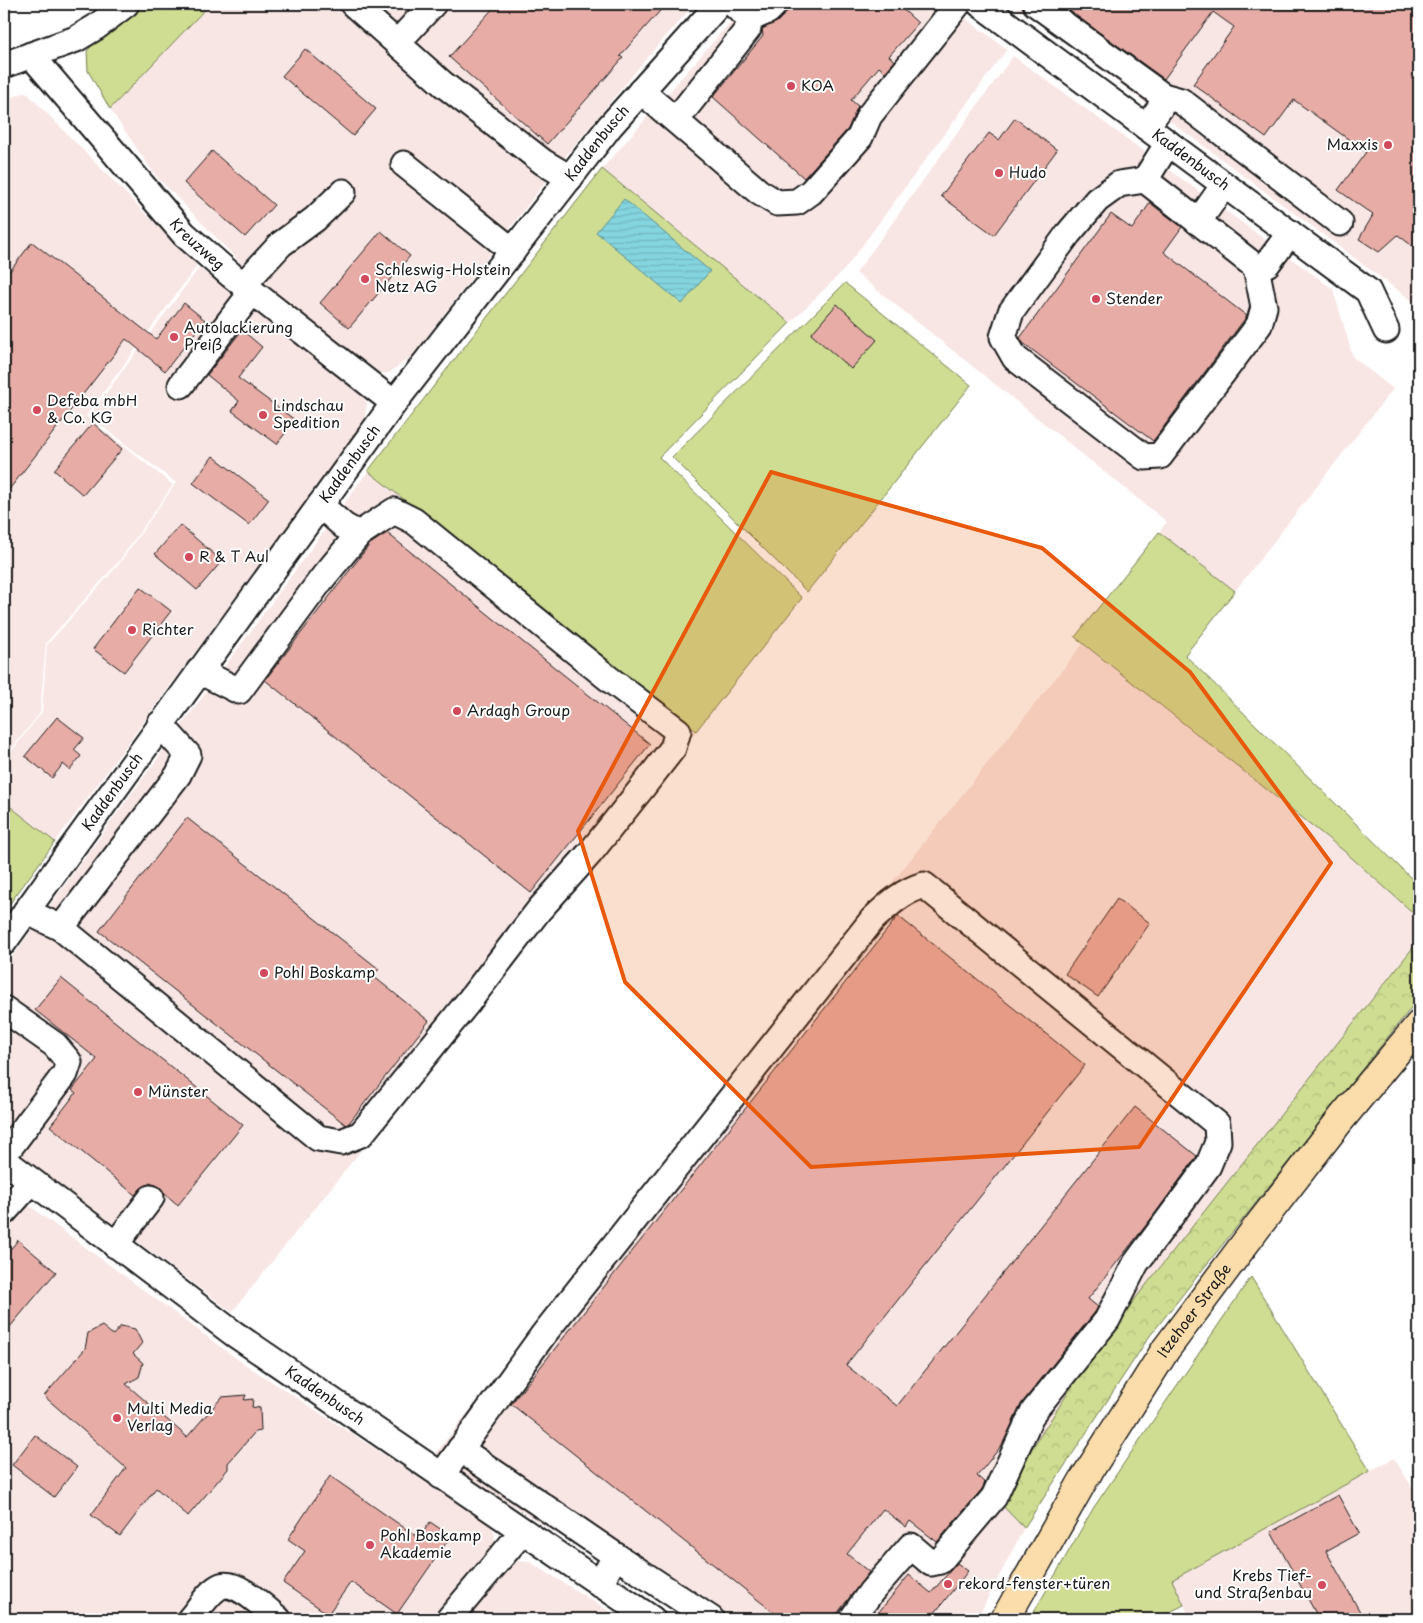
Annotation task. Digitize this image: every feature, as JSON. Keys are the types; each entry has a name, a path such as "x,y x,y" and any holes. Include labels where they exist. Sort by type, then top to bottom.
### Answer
{"main road":[{"name":"Itzehoer Straße","path":"1005,1619 1084,1479 1166,1349 1311,1157 1419,1025"}],"street":[{"path":"4,65 76,40 96,28 126,4"},
{"path":"353,4 443,84 543,162 570,178"},
{"path":"397,43 433,4"},
{"name":"Kaddenbusch","path":"4,942 198,671 394,403 570,178 641,91 719,4"},
{"path":"676,120 748,29 741,11 768,11 775,4"},
{"path":"641,91 759,192 777,203 797,202 811,192 860,137 869,116 958,4"},
{"name":"Kaddenbusch","path":"980,4 1368,291 1386,330"},
{"path":"1036,4 1163,96 1181,100 1340,223"},
{"name":"Kreuzweg","path":"31,55 184,234 248,289 394,403"},
{"path":"1146,127 1160,108 1163,96"},
{"path":"1144,180 1168,143"},
{"path":"404,164 463,214 513,251"},
{"path":"1144,180 1256,267 1264,307 1259,325 1160,456 1144,457 1015,358 1003,337 1011,312 1068,234 1097,200 1119,184 1144,180"},
{"path":"1198,222 1224,185"},
{"path":"180,385 281,244 315,219 343,192"},
{"path":"1256,267 1267,264 1290,233"},
{"path":"320,504 344,526 359,534"},
{"path":"26,911 61,928 318,1138 341,1142 361,1134 540,910 590,853 673,748 678,731 608,678 414,521 394,511 359,534 239,691 198,671"},
{"path":"61,928 178,775 188,755 160,724"},
{"path":"441,1476 549,1328 873,919 897,897 909,889 924,885 1217,1124 1218,1142 1208,1166 1136,1263 1107,1320 1033,1412 994,1497 940,1561 931,1563 911,1546 871,1592 852,1619"},
{"path":"4,1009 55,1045 68,1062 65,1074 4,1155"},
{"name":"Kaddenbusch","path":"4,1160 30,1182 233,1333 652,1619"},
{"path":"4,1212 30,1182"},
{"path":"115,1245 151,1198"},
{"path":"460,1449 711,1619"},
{"path":"449,1619 522,1532"},
{"path":"599,1584 616,1556"},
{"path":"190,1619 218,1587 227,1584 241,1590 278,1619"}],"highlighted area":[{"path":"771,472 1042,548 1190,672 1331,863 1139,1147 811,1167 625,982 578,831"}],"shaded area":[{"path":"210,4 695,4 656,47 559,164 412,356 389,373 375,373 273,296 155,175 110,109"},
{"path":"746,4 946,4 1007,49 845,269 790,323 602,169"},
{"path":"1012,4 1419,4 1419,306 1139,98"},
{"path":"1013,56 1333,289 1353,357 1393,389 1235,591 1159,532 1167,522 856,273"},
{"path":"26,92 197,266 86,416 173,485 119,561 46,643 40,713 4,758 4,100"},
{"path":"199,268 354,387 367,403 364,423 55,842 7,804 4,761 42,712 47,645 119,564 176,483 89,416"},
{"path":"368,471 696,731 232,1312 4,1143 4,968"},
{"path":"1083,644 1344,851 1419,918 1419,940 1101,1342 998,1501 1024,1528 977,1619 690,1619 434,1455"},
{"path":"24,1202 240,1361 491,1524 495,1535 494,1553 437,1619 4,1619 4,1225"},
{"path":"1394,1458 1419,1498 1419,1619 1191,1619 1171,1580"},
{"path":"517,1561 530,1562 622,1619 464,1619"}],"green space":[{"path":"141,4 210,4 110,109 88,71 87,51 102,34"},
{"path":"602,169 790,323 659,457 802,598 696,731 368,471"},
{"path":"845,283 971,385 807,592 672,457"},
{"path":"1159,532 1235,591 1185,655 1419,886 1419,918 1344,851 1075,637"},
{"path":"7,804 55,842 8,906 4,903 4,806"},
{"path":"1419,940 1419,998 1149,1337 1024,1528 998,1501 1101,1342"},
{"path":"1251,1277 1370,1471 1172,1580 1184,1605 1156,1619 1030,1619 1094,1507"}],"water":[{"path":"624,199 710,271 682,304 596,232"}],"building":[{"path":"497,4 666,4 620,56 623,58 547,144 449,57"},
{"name":"KOA","path":"791,4 897,4 918,23 889,56 895,61 885,72 879,67 851,100 858,106 848,129 804,178 713,97 763,36 762,29 778,21"},
{"path":"1060,4 1415,4 1419,7 1419,251 1398,235 1379,252 1359,239 1373,215 1338,190 1366,152 1294,100 1266,138 1193,84 1234,27 1213,12 1164,79"},
{"path":"305,49 376,109 353,136 282,76"},
{"name":"Hudo","path":"1015,118 1057,150 994,235 941,196 989,133 999,140"},
{"path":"212,151 274,205 245,237 184,183"},
{"path":"1150,203 1182,227 1164,252 1247,316 1153,441 1023,343 1020,338 1111,214 1132,229"},
{"name":"Schleswig-Holstein Netz AG","path":"381,231 410,256 349,328 320,303"},
{"name":"Defeba mbH & Co. KG","path":"32,242 156,339 184,303 205,320 165,371 126,339 4,496 4,279"},
{"path":"837,304 877,340 851,369 811,334"},
{"path":"242,330 262,347 238,378 295,420 277,444 232,411 239,401 207,375"},
{"path":"93,423 122,449 83,495 54,470"},
{"path":"213,456 269,499 249,525 193,483"},
{"name":"R & T Aul","path":"180,525 222,561 197,590 155,554"},
{"name":"Ardagh Group","path":"387,533 650,744 531,893 265,680 370,544"},
{"name":"Richter","path":"140,587 171,611 124,672 93,649"},
{"path":"57,717 84,738 74,750 81,756 70,770 63,764 52,778 25,756"},
{"name":"Pohl Boskamp","path":"187,818 379,969 373,976 429,1021 346,1125 99,931"},
{"path":"1117,899 1150,923 1098,997 1065,974"},
{"path":"898,916 1085,1065 846,1365 897,1406 1135,1107 1197,1156 1151,1219 1088,1299 1098,1307 1095,1312 1022,1403 1002,1445 977,1476 985,1483 982,1489 937,1542 910,1521 906,1527 883,1509 847,1554 869,1572 833,1619 782,1619 511,1404"},
{"name":"Münster","path":"61,978 243,1125 178,1205 160,1187 150,1183 140,1189 135,1195 50,1126 76,1093 72,1090 97,1059 35,1010"},
{"path":"18,1240 56,1272 4,1334 4,1257"},
{"name":"Multi Media Verlag","path":"102,1326 113,1335 121,1326 135,1329 142,1343 133,1354 143,1363 139,1377 126,1384 187,1437 222,1397 246,1395 244,1400 253,1399 252,1407 260,1408 261,1431 255,1432 228,1463 228,1469 188,1516 156,1488 120,1536 91,1515 126,1468 44,1396 85,1349 88,1333"},
{"path":"35,1435 77,1467 54,1497 12,1465"},
{"name":"Pohl Boskamp Akademie","path":"330,1476 419,1538 430,1522 451,1536 397,1614 351,1582 328,1614 283,1583 305,1551 288,1539"},
{"name":"Krebs Tief- und Straßenbau","path":"1338,1495 1359,1533 1326,1551 1364,1619 1319,1619 1271,1532"},
{"name":"rekord-fenster+türen","path":"957,1563 968,1571 930,1619 873,1619 909,1575 931,1593"}],"place":[{"name":"KOA","path":"791,86"},
{"name":"Maxxis","path":"1388,145"},
{"name":"Hudo","path":"999,173"},
{"name":"Schleswig-Holstein Netz AG","path":"365,279"},
{"name":"Stender","path":"1096,299"},
{"name":"Autolackierung Preiß","path":"174,337"},
{"name":"Defeba mbH & Co. KG","path":"37,410"},
{"name":"Lindschau Spedition","path":"263,415"},
{"name":"R & T Aul","path":"189,557"},
{"name":"Richter","path":"132,630"},
{"name":"Ardagh Group","path":"457,711"},
{"name":"Pohl Boskamp","path":"264,973"},
{"name":"Münster","path":"138,1092"},
{"name":"Multi Media Verlag","path":"117,1418"},
{"name":"Pohl Boskamp Akademie","path":"370,1545"},
{"name":"rekord-fenster+türen","path":"948,1584"},
{"name":"Krebs Tief- und Straßenbau","path":"1322,1585"}]}
